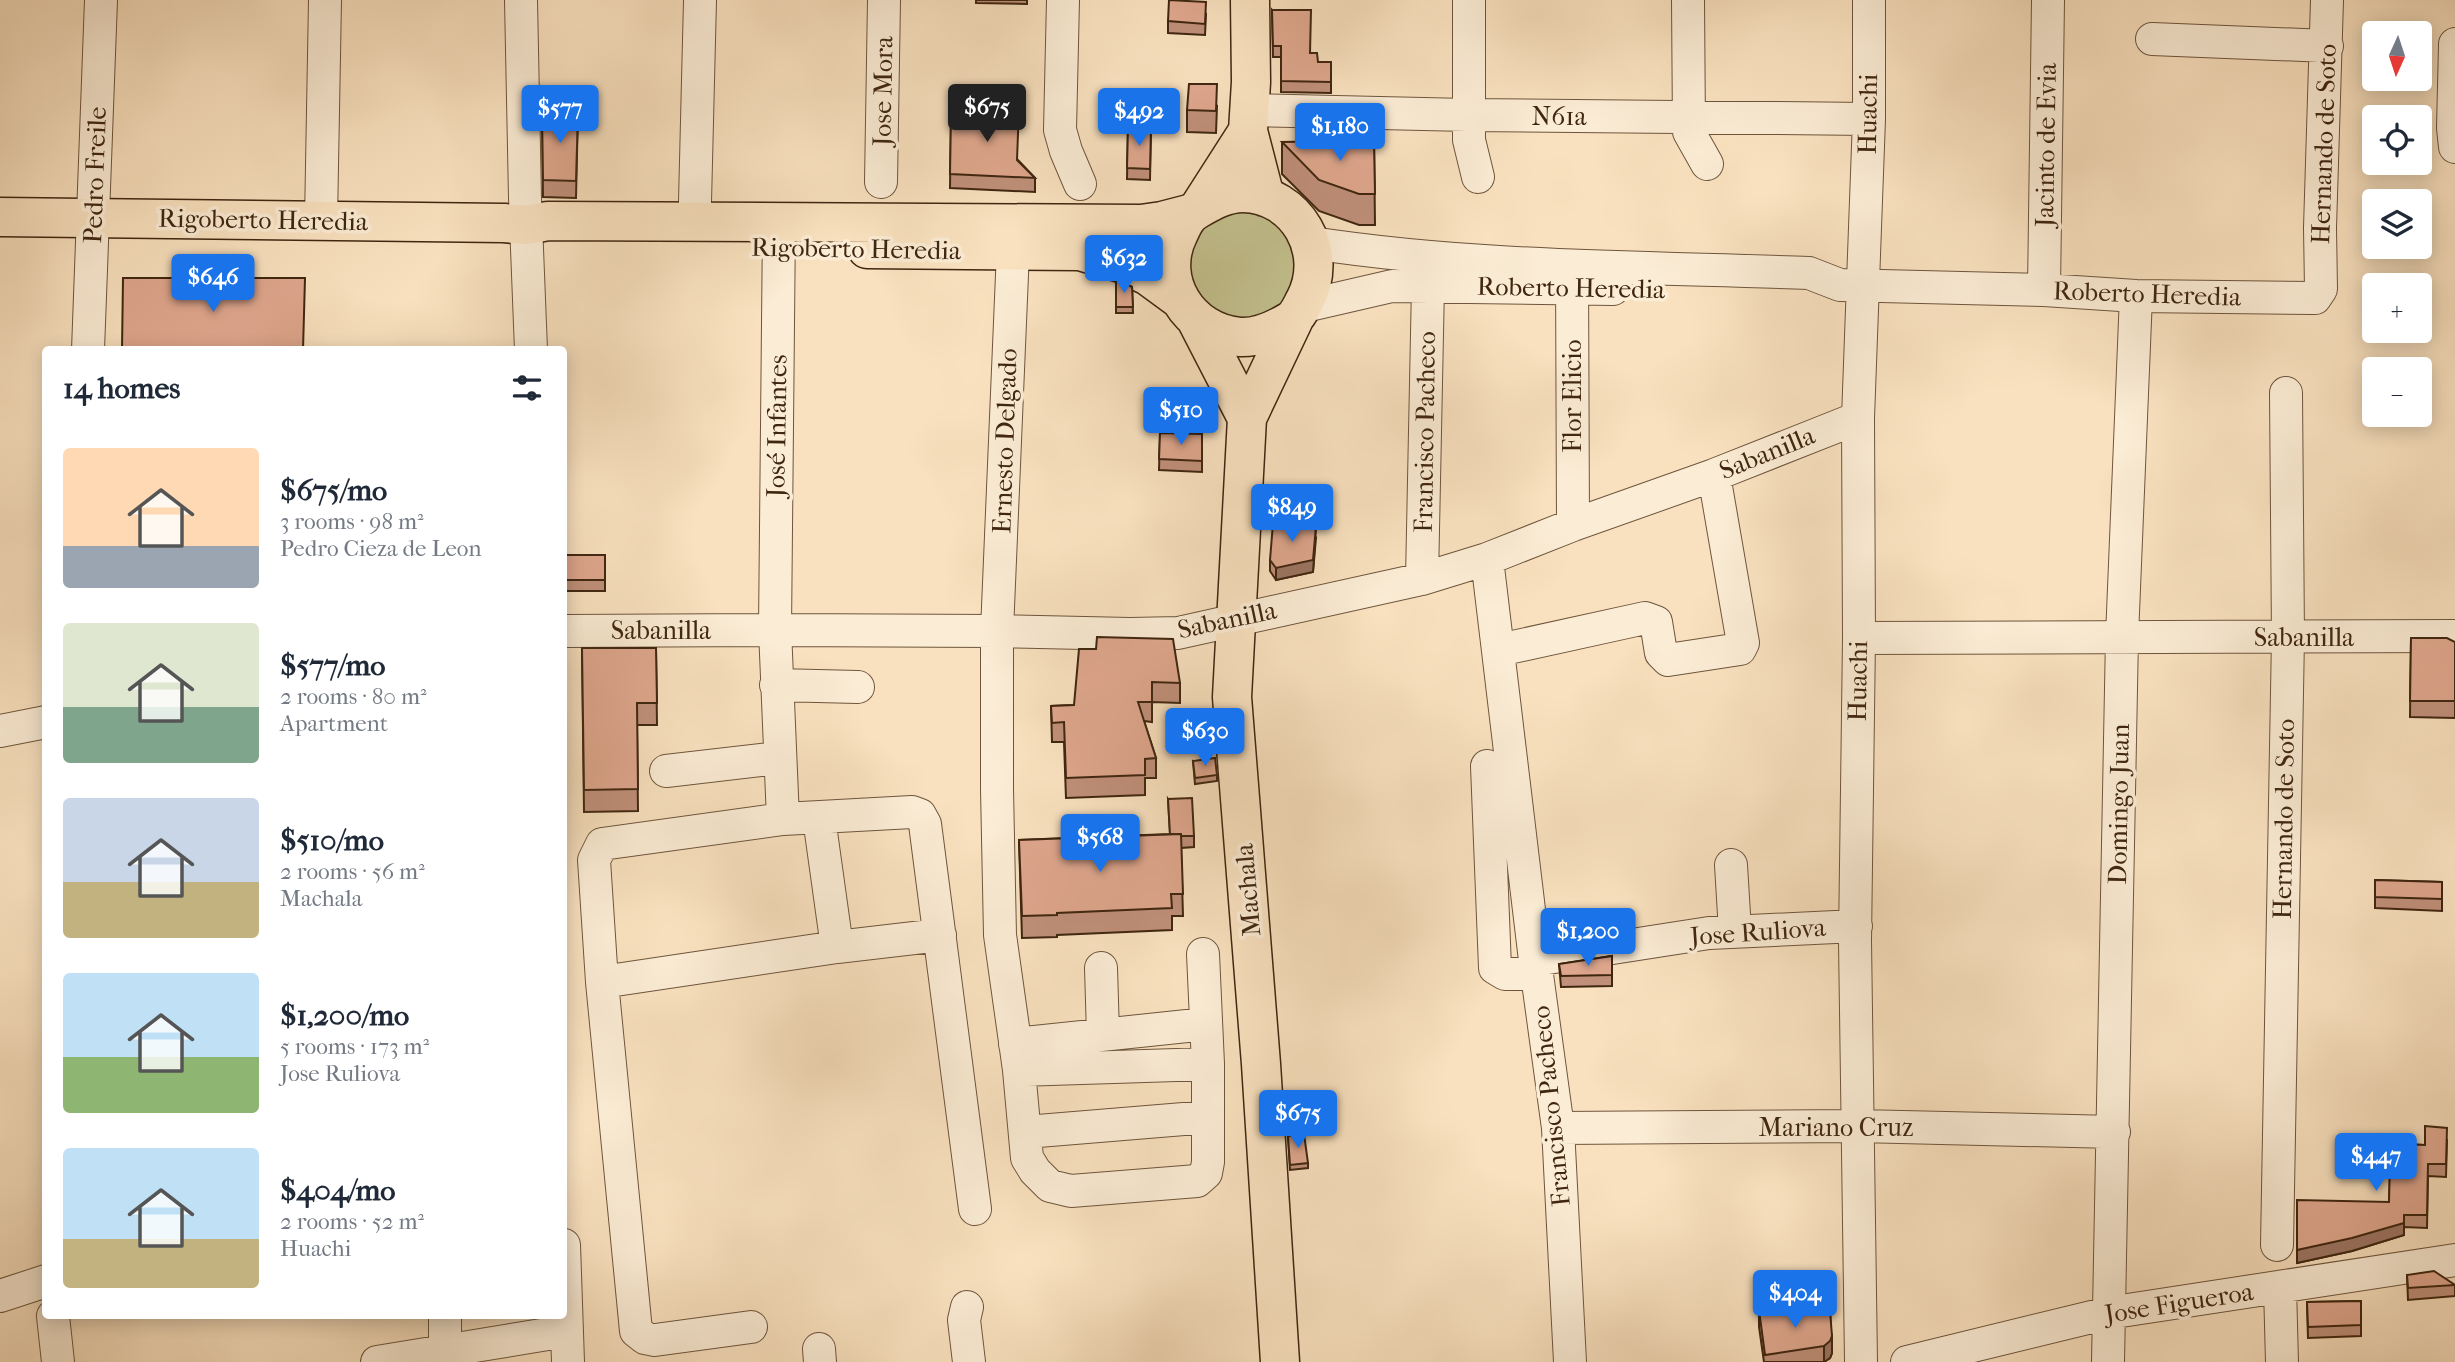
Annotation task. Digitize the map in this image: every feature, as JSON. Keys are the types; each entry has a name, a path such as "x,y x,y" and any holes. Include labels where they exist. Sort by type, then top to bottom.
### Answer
{"main road":[{"path":"1250,0 1248,120 1265,197"},
{"path":"1247,418 1172,280 1170,261 1175,241 1248,120"},
{"name":"Rigoberto Heredia","path":"778,235 1141,224 1162,222 1193,211 1219,197 1242,193 1265,197 1285,207 1302,223 1312,243"},
{"name":"Rigoberto Heredia","path":"0,217 526,225 548,221 1013,251 1080,251 1097,254 1149,276 1219,333 1242,337 1266,334 1298,313"},
{"path":"1298,313 1312,287 1315,265 1312,243"},
{"name":"Machala","path":"1280,1362 1261,1064 1232,697 1247,418 1298,313"}],"street":[{"name":"Pedro Freile","path":"88,346 101,0"},
{"path":"321,221 325,0"},
{"path":"521,0 531,346"},
{"path":"695,202 700,0"},
{"name":"Jose Mora","path":"881,182 884,0"},
{"path":"1063,0 1060,130 1080,184"},
{"path":"1469,0 1467,116 1469,140 1478,177"},
{"path":"1688,0 1689,132 1707,164"},
{"name":"Huachi","path":"1861,1362 1856,926 1858,418 1852,285 1869,119 1869,0"},
{"name":"Jacinto de Evia","path":"2043,290 2048,0"},
{"name":"Hernando de Soto","path":"2321,289 2327,0"},
{"path":"2152,39 2327,46"},
{"path":"2455,44 2455,147"},
{"name":"N61a","path":"1248,120 1467,116 1869,119"},
{"name":"José Infantes","path":"778,235 775,630 783,819"},
{"name":"Roberto Heredia","path":"1312,243 1572,277 1808,295 1852,285 2043,290 2136,296 2308,299 2315,298 2321,289"},
{"name":"Ernesto Delgado","path":"1013,251 997,631 997,789 1000,934 1017,1057 1027,1158 1049,1186 1071,1191 1197,1181 1206,1173 1208,1162 1208,1116"},
{"name":"Roberto Heredia","path":"1298,313 1392,286 1572,277"},
{"name":"Flor Elicio","path":"1572,277 1573,525"},
{"name":"Francisco Pacheco","path":"1422,579 1428,285"},
{"name":"Domingo Juan","path":"2108,1362 2122,637 2136,296"},
{"name":"Hernando de Soto","path":"2277,1245 2288,637 2286,393"},
{"name":"Sabanilla","path":"567,631 997,631 1130,635 1178,633 1422,579 1487,559 1714,475 1858,418"},
{"path":"1499,650 1645,618 1656,622 1661,653 1668,660 1740,649 1743,643 1714,475"},
{"name":"Francisco Pacheco","path":"1487,559 1558,1129 1570,1362"},
{"name":"Sabanilla","path":"1859,638 2455,636"},
{"path":"776,685 858,687"},
{"path":"0,731 42,723"},
{"path":"666,771 779,758"},
{"name":"Jose Ruliova","path":"1487,766 1494,968 1505,974 1709,933 1856,926"},
{"path":"751,1327 655,1340 645,1338 636,1331 602,982 594,860 602,844 783,819 912,812 920,815 925,824 975,1209"},
{"path":"819,818 837,947"},
{"path":"1731,865 1735,931"},
{"path":"602,982 837,947 940,935"},
{"path":"1026,1132 1208,1116 1203,954"},
{"path":"1101,968 1103,1034"},
{"path":"1017,1057 1103,1034 1206,1024"},
{"path":"1017,1057 1208,1064"},
{"name":"Mariano Cruz","path":"1558,1129 1858,1126 2114,1132"},
{"name":"Jose Figueroa","path":"1926,1360 2108,1313 2455,1260"},
{"path":"0,1296 42,1282"},
{"path":"2280,1287 2282,1362"},
{"path":"967,1307 964,1320 969,1362"},
{"path":"53,1319 58,1362"},
{"path":"445,1319 445,1351"},
{"path":"566,1319 568,1362"},
{"path":"377,1362 566,1331"}],"shaded area":[{"path":"1236,201 1293,225 1303,285 1259,327 1199,312 1179,255 1185,235"}],"building":[{"path":"1169,0 1206,2 1205,24 1168,21"},
{"path":"1272,10 1311,10 1310,53 1317,53 1318,62 1331,62 1331,82 1281,81 1281,46 1273,46"},
{"path":"1189,84 1217,84 1216,111 1187,110"},
{"path":"988,107 1019,108 1017,160 1035,178 950,174 951,115 988,115"},
{"path":"542,111 578,111 576,181 543,180"},
{"path":"1128,126 1151,127 1150,169 1127,168"},
{"path":"1374,141 1375,194 1359,194 1319,180 1282,142"},
{"path":"123,278 305,278 303,346 122,346"},
{"path":"1116,279 1132,287 1133,307 1116,307"},
{"path":"1160,433 1202,434 1202,461 1159,459"},
{"path":"1273,523 1316,526 1313,560 1276,568 1270,560"},
{"path":"567,555 605,555 605,580 567,580"},
{"path":"1097,637 1173,639 1180,683 1152,682 1152,702 1138,702 1156,758 1145,759 1145,775 1066,778 1064,722 1052,723 1051,706 1074,705 1079,649 1096,649"},
{"path":"2411,638 2447,638 2455,642 2455,701 2410,701"},
{"path":"582,648 656,648 657,703 637,703 638,789 584,790"},
{"path":"1215,758 1217,775 1195,778 1193,761"},
{"path":"1192,798 1194,836 1170,834 1168,799"},
{"path":"1181,834 1183,894 1171,894 1172,908 1022,916 1019,840"},
{"path":"2375,880 2442,882 2442,899 2375,897"},
{"path":"1612,956 1612,975 1561,976 1559,964"},
{"path":"2425,1126 2447,1128 2446,1164 2428,1164 2427,1215 2404,1215 2404,1223 2297,1250 2297,1200 2389,1202 2390,1162 2353,1161 2354,1142 2425,1145"},
{"path":"1304,1134 1308,1163 1290,1165 1288,1136"},
{"path":"2434,1271 2455,1285 2408,1288 2407,1275"},
{"path":"2361,1301 2361,1325 2308,1327 2307,1302"},
{"path":"1759,1310 1830,1311 1832,1336 1824,1346 1765,1355"}]}
